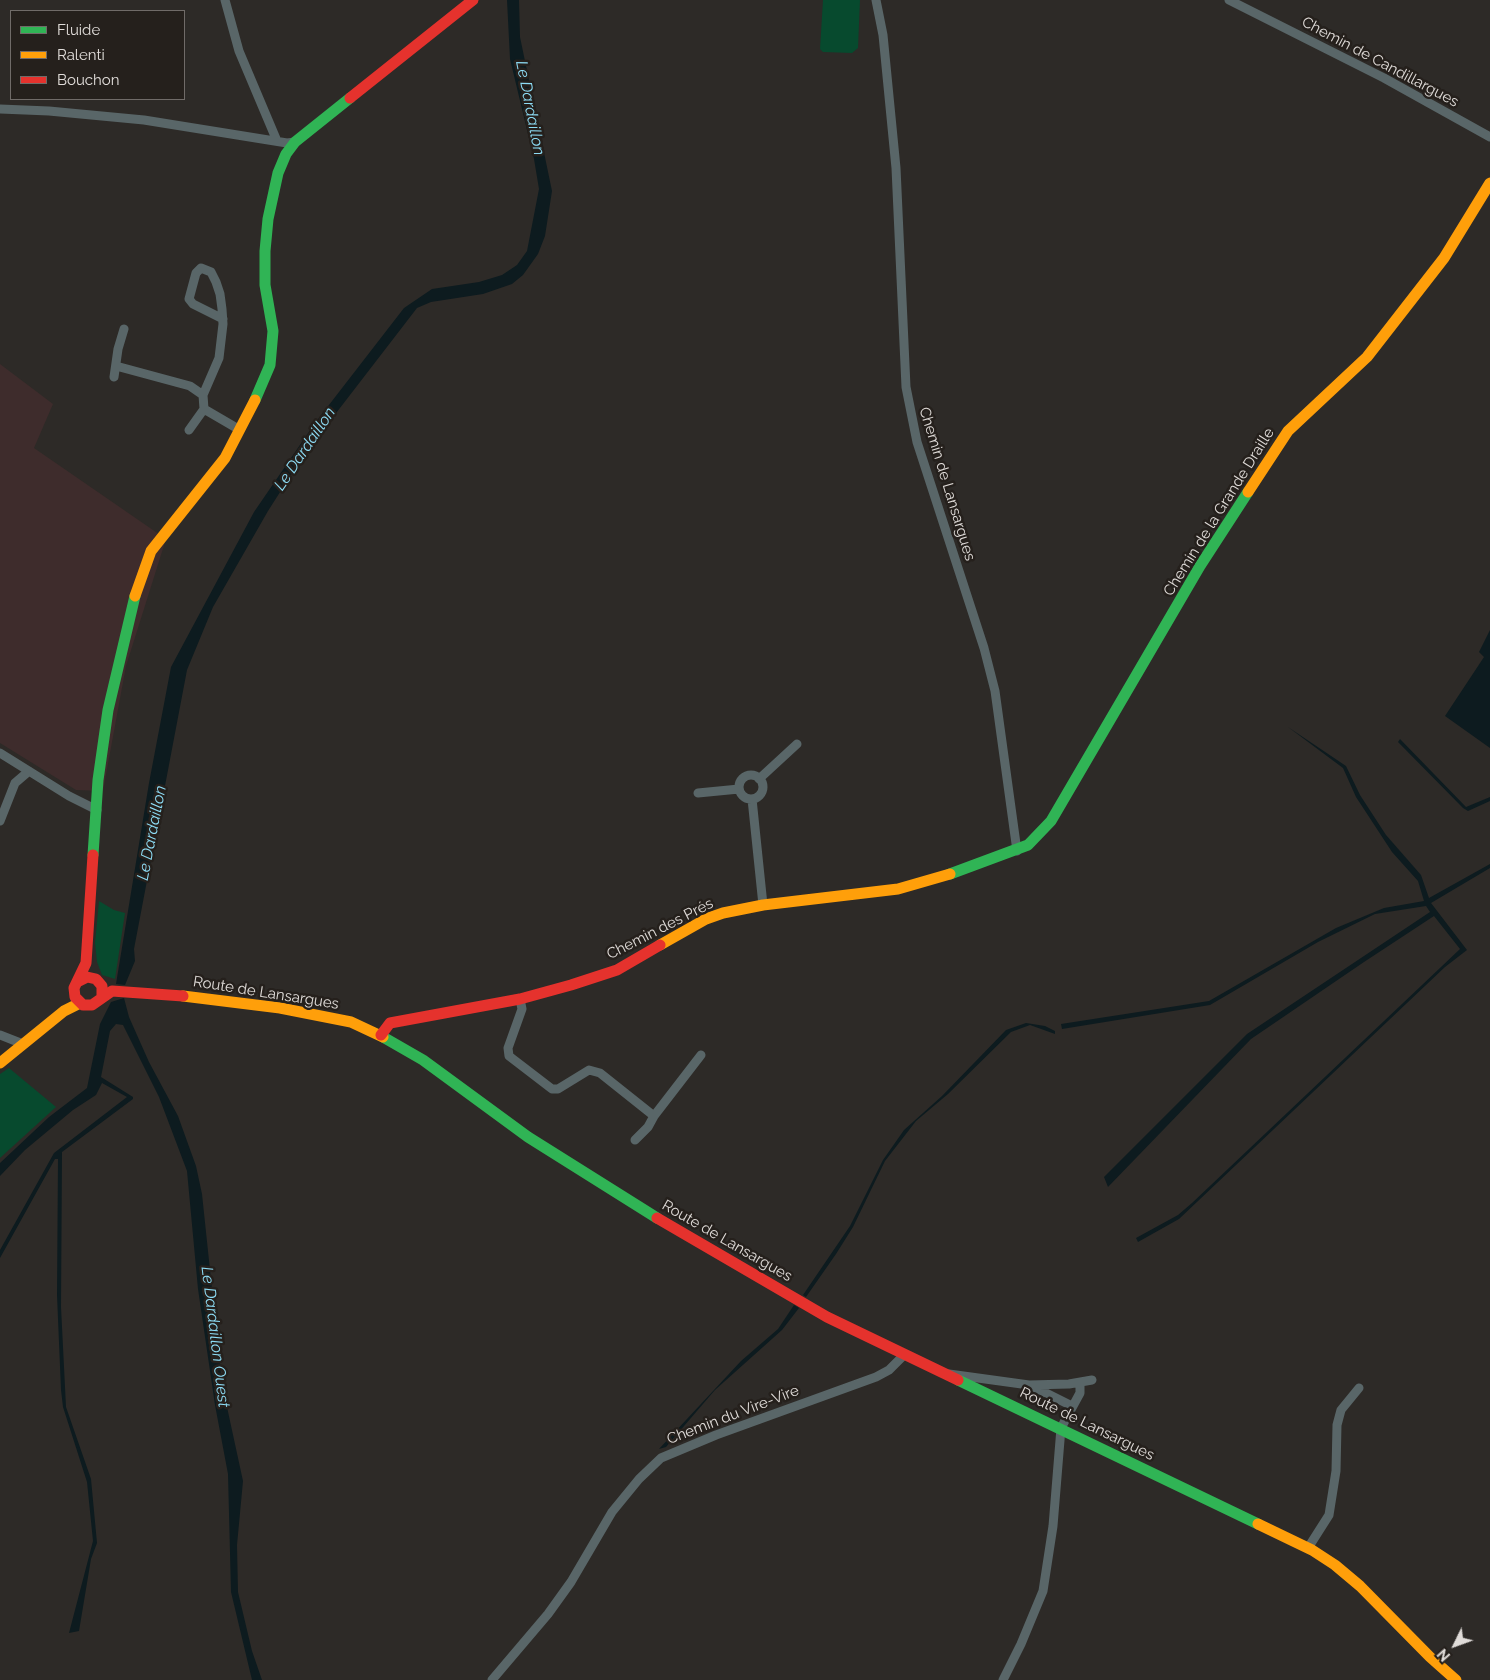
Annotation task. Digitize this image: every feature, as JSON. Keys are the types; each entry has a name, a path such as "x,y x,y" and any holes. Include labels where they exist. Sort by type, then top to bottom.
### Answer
{"street":[{"path":"225,0 239,51 277,141"},
{"path":"64,1011 74,993 86,963 98,780 108,710 143,570 151,552 225,458 270,365 273,331 265,285 268,219 278,173 286,154 295,142 474,0"},
{"name":"Chemin de Lansargues","path":"876,0 883,35 896,168 906,387 917,442 980,638 995,691 1017,850"},
{"name":"Chemin de Candillargues","path":"1229,0 1384,78 1490,138"},
{"path":"0,109 49,111 144,120 277,141 295,142"},
{"name":"Chemin de la Grande Draille","path":"1017,850 1028,845 1052,821 1200,566 1288,431 1367,357 1444,258 1490,184"},
{"path":"189,430 204,409 203,394 219,358 223,319 216,282 211,272 201,268 196,273 189,299 193,304 223,319"},
{"path":"114,377 124,328"},
{"path":"116,366 190,386 203,394"},
{"path":"204,409 240,430"},
{"path":"759,779 797,744"},
{"path":"0,753 97,810"},
{"path":"0,821 15,783 29,771"},
{"path":"753,776 759,779 762,789 759,796 752,799 745,798 739,789 740,782 746,777 753,776"},
{"path":"698,793 739,789"},
{"path":"752,799 763,906"},
{"name":"Chemin des Prés","path":"381,1035 390,1023 520,998 571,985 617,970 706,919 723,913 763,906 898,889 940,879 1017,850"},
{"path":"0,1063 64,1011 80,1003 92,1006 105,991 91,978 86,963"},
{"path":"79,981 91,978"},
{"name":"Route de Lansargues","path":"105,991 201,997 307,1012 351,1022 381,1035 424,1060 520,1131 618,1195 827,1318 1061,1428 1306,1547 1335,1565 1354,1580 1430,1657 1456,1680"},
{"path":"74,993 80,1003"},
{"path":"520,998 520,1015 508,1048 512,1058 552,1089 558,1089 585,1072 596,1071 654,1116"},
{"path":"3,1037 23,1044"},
{"path":"3,1037 11,1054"},
{"path":"635,1140 648,1127 654,1116 701,1055"},
{"name":"Chemin du Vire-Vire","path":"492,1680 548,1614 571,1582 612,1512 639,1479 661,1458 724,1431 876,1377 890,1370 904,1355"},
{"path":"944,1374 967,1375 1029,1385 1080,1383 1092,1380"},
{"path":"1003,1680 1021,1644 1042,1590 1054,1526 1061,1428 1080,1393 1080,1383"},
{"path":"1029,1385 1072,1406"},
{"path":"1306,1547 1329,1515 1336,1471 1337,1425 1341,1410 1360,1388"}],"shaded area":[{"path":"0,364 53,404 34,448 166,539 126,666 103,791 76,790 0,743"}],"green space":[{"path":"823,0 860,0 858,48 852,53 823,52 820,49"},
{"path":"99,901 114,910 125,913 115,979 102,975 97,962 95,943"},
{"path":"9,1068 56,1107 0,1158 0,1074"}],"water":[{"name":"Le Dardaillon","path":"507,0 519,0 520,37 552,191 545,236 538,254 523,275 512,284 483,294 431,302 417,308 303,456 268,511 213,607 187,670 134,949 135,961 125,985 116,984 149,783 171,667 254,512 315,423 404,308 432,289 479,282 502,275 517,265 527,251 539,189 534,159 510,59"},
{"path":"1490,630 1490,748 1445,716 1484,657 1479,652"},
{"path":"1288,727 1346,766 1360,795 1386,835 1421,875 1429,898 1490,864 1490,868 1431,903 1467,950 1445,967 1179,1219 1138,1242 1136,1238 1178,1215 1192,1203 1460,949 1434,916 1364,962 1251,1039 1108,1187 1104,1177 1247,1034 1430,912 1426,906 1375,914 1318,942 1210,1005 1062,1029 1061,1024 1209,1001 1336,928 1384,908 1424,901 1418,881 1392,852 1356,797 1343,768"},
{"path":"1400,739 1466,807 1490,797 1490,801 1468,811 1463,808 1398,742"},
{"name":"Le Dardaillon Ouest","path":"124,998 129,1017 149,1062 178,1116 196,1166 202,1194 222,1384 243,1481 237,1545 238,1592 252,1651 262,1680 252,1680 231,1592 228,1474 215,1405 198,1289 187,1171 159,1097 123,1025 116,1024 110,1031 101,1077 133,1097 133,1099 62,1152 61,1307 66,1407 91,1479 97,1543 91,1559 79,1631 69,1633 93,1541 87,1482 63,1407 61,1390 57,1295 58,1159 55,1159 0,1258 0,1250 54,1153 127,1097 102,1083 96,1095 73,1110 25,1150 0,1176 0,1163 49,1117 87,1088 100,1024 111,1002"},
{"path":"1026,1023 1045,1026 1055,1031 1055,1034 1030,1025 1011,1032 948,1094 916,1121 885,1161 853,1227 836,1254 806,1297 803,1295 850,1226 883,1160 904,1130 942,1096 1006,1030"},
{"path":"794,1305 799,1308 782,1330 715,1390 666,1447 659,1449 741,1361 778,1329"}],"traffic: fast":[{"path":"255,400 270,365 273,331 265,285 265,251 268,219 278,173 286,154 295,142 350,98"},
{"path":"950,874 1028,845 1051,821 1200,566 1248,492"},
{"path":"93,855 98,780 108,710 135,596"},
{"path":"383,1037 423,1060 528,1137 657,1218"},
{"path":"958,1380 1258,1524"}],"traffic: slow":[{"path":"1248,492 1288,431 1367,357 1444,258 1490,183"},
{"path":"135,596 151,551 225,458 255,400"},
{"path":"660,945 706,919 723,913 763,905 898,889 950,874"},
{"path":"183,996 280,1008 351,1022 383,1037"},
{"path":"0,1063 64,1011 80,1003"},
{"path":"1258,1524 1312,1550 1335,1565 1360,1586 1430,1657 1456,1680"}],"traffic: jam":[{"path":"350,98 473,0"},
{"path":"93,855 86,963 74,988 75,997 83,1005 92,1005 112,991 183,996"},
{"path":"381,1035 390,1023 520,999 571,985 617,970 660,945"},
{"path":"79,981 87,977 96,979 102,986 102,996"},
{"path":"657,1218 827,1317 958,1380"}]}
